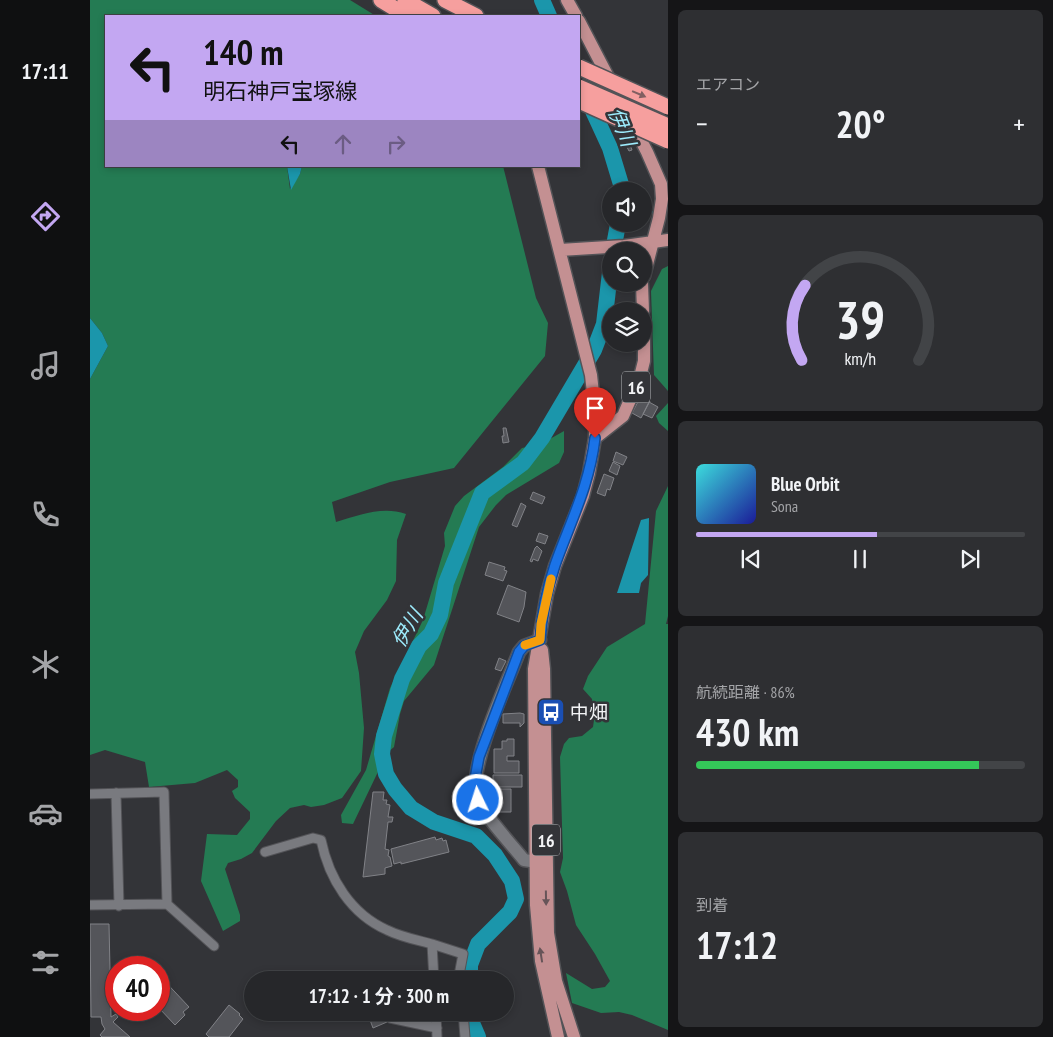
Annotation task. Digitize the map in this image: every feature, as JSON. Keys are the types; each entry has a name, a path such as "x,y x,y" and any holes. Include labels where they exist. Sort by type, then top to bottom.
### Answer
{"highway":[{"path":"381,0 405,15"},
{"path":"405,0 431,15"},
{"path":"444,0 474,15"},
{"path":"580,67 668,106"},
{"path":"580,87 668,126"},
{"path":"580,101 668,141"}],"main road":[{"path":"419,0 439,15"},
{"path":"567,0 575,15"},
{"path":"580,23 651,158 660,184 662,199 652,242 668,240"},
{"name":"16","path":"538,167 591,375 595,411 595,438 592,460 583,496 555,566 547,594 534,669 541,863 546,918 556,981 574,1037"},
{"path":"560,250 602,246"},
{"name":"16","path":"595,438 623,416 640,377 644,352"},
{"name":"16","path":"541,863 538,941 558,1037"}],"street":[{"path":"540,640 524,646 519,652 479,757 474,784 478,800 524,860 541,863"},
{"path":"90,794 164,792 167,904"},
{"path":"116,793 120,906"},
{"path":"265,852 313,838 321,840 325,858 334,879 342,893 362,916 388,931 463,954 460,971"},
{"path":"90,905 167,904 214,946"},
{"path":"432,944 434,971"},
{"path":"400,1021 437,1032"},
{"path":"464,1021 465,1037"}],"green space":[{"path":"90,0 350,0 374,15 105,15 105,167 287,167 290,189 300,174 302,167 503,167 536,298 548,323 545,356 454,468 390,482 332,502 336,522 380,511 406,514 397,540 396,581 387,600 364,631 355,652 359,673 364,728 361,771 342,798 324,805 311,807 304,805 290,808 276,821 252,853 228,863 225,869 240,915 240,921 223,931 201,881 207,834 237,835 250,819 250,812 235,798 232,791 238,787 238,780 227,770 195,783 149,787 145,762 105,750 90,755 90,379 108,346 102,333 90,318"},
{"path":"668,266 668,391 654,375 651,292 662,269"},
{"path":"668,403 668,431 659,423 656,416"},
{"path":"564,431 564,452 559,463 506,495 479,527 434,665 404,701 394,747 387,753 353,824 342,823 341,815 366,770 390,688 423,620 445,546 444,533 455,506 464,496 503,467 522,448 541,444"},
{"path":"668,486 668,616 666,624 668,624 668,1030 632,1015 619,1012 601,1013 572,1003 566,973 592,989 605,987 610,981 576,925 560,872 563,858 560,757 564,744 569,738 582,736 593,727 592,699 583,689 588,676 607,647 645,624 656,511"}],"water":[{"path":"287,167 302,167 300,174 291,190"},
{"path":"90,318 102,333 108,346 90,379"},
{"path":"649,518 648,575 641,583 639,593 617,593 641,520"}],"building":[{"path":"624,129 632,150 629,151 619,131"},
{"path":"641,396 650,401 641,418 632,413"},
{"path":"649,402 658,407 652,418 643,414"},
{"path":"503,428 506,428 509,442 503,443"},
{"path":"616,452 627,457 623,465 613,461"},
{"path":"613,462 620,466 617,475 609,471"},
{"path":"604,474 614,478 610,490 607,489 605,496 597,493"},
{"path":"533,492 545,497 542,504 530,499"},
{"path":"521,503 526,506 517,527 512,525"},
{"path":"539,533 548,536 545,544 536,541"},
{"path":"537,546 542,551 538,561 533,559 532,562 530,561"},
{"path":"489,562 505,567 504,570 507,571 503,581 485,575"},
{"path":"508,585 526,592 519,622 497,614"},
{"path":"499,658 506,661 501,671 495,669"},
{"path":"503,714 524,714 524,723 520,727 520,723 503,723"},
{"path":"507,739 514,739 514,756 507,756 507,761 519,761 519,773 494,773 494,749 502,749 502,741 507,741"},
{"path":"493,775 522,775 522,787 493,787"},
{"path":"494,789 511,789 511,812 498,812 498,798 494,798"},
{"path":"373,792 384,792 383,800 387,800 386,804 390,805 388,817 393,817 392,822 388,822 385,849 389,850 388,856 392,866 385,868 385,874 363,877"},
{"path":"435,837 436,840 442,838 443,841 446,840 449,852 394,864 391,849"},
{"path":"90,924 109,924 110,956 105,956 105,1021 114,1021 130,1037 102,1037 100,1035 105,1029 101,1017 91,1017"},
{"path":"170,987 189,1007 183,1012 185,1015 175,1025 170,1020"},
{"path":"229,1005 243,1019 229,1037 209,1037 206,1034"},
{"path":"370,1021 387,1021 387,1022 373,1028"}],"waterway":[{"name":"伊川","path":"542,0 549,15"},
{"name":"伊川","path":"587,98 610,148 620,182"},
{"path":"652,212 657,213"},
{"name":"伊川","path":"615,242 617,232"},
{"name":"伊川","path":"470,971 470,965 478,944 510,912 516,899 512,881 495,855 476,836 434,822 411,808 395,789 386,774 382,754 384,736 402,679 419,646 431,634 440,615 446,583 482,493 523,463 542,438 594,350 604,324 608,292"},
{"name":"伊川","path":"472,1021 478,1037"}],"slow traffic":[{"path":"525,645 540,640 541,624 551,579"}],"place":[{"name":"中畑","path":"551,712"}],"route":[{"path":"478,800 474,784 479,757 519,652 524,646 540,640 547,594 555,566 583,496 592,460 595,438"}]}
